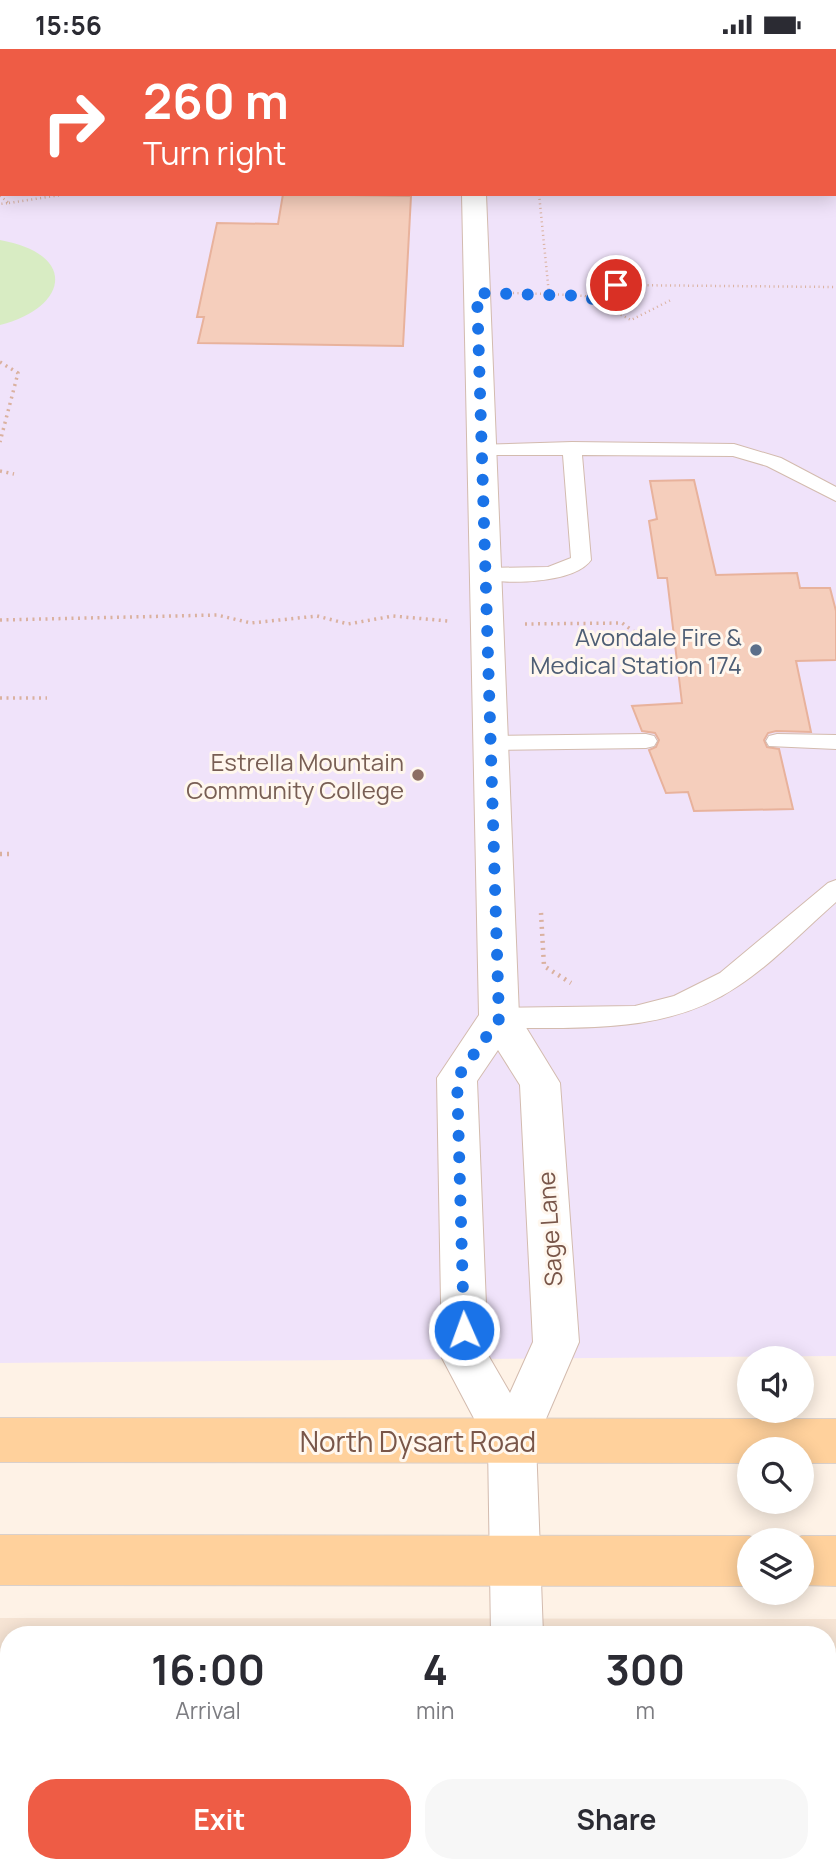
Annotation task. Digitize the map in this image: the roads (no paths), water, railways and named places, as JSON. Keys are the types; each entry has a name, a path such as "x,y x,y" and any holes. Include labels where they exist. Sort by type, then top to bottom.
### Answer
{"main road":[{"name":"North Dysart Road","path":"0,1440 836,1441"},
{"path":"0,1560 737,1561"},
{"path":"814,1561 836,1561"}],"street":[{"path":"474,196 499,1019"},
{"name":"Sage Lane","path":"512,1442 465,1358 457,1078 499,1019 540,1083 556,1342 512,1442 517,1626"}],"lane":[{"path":"485,574 553,572 569,569 581,560 572,448"},
{"path":"481,449 734,450 775,462 836,495"},
{"path":"491,743 646,741"},
{"path":"777,741 836,742"},
{"path":"499,1019 635,1016 680,1004 729,980 836,889"}],"place":[{"name":"Avondale Fire & Medical Station 174","path":"756,650"},
{"name":"Estrella Mountain Community College","path":"418,775"}]}
